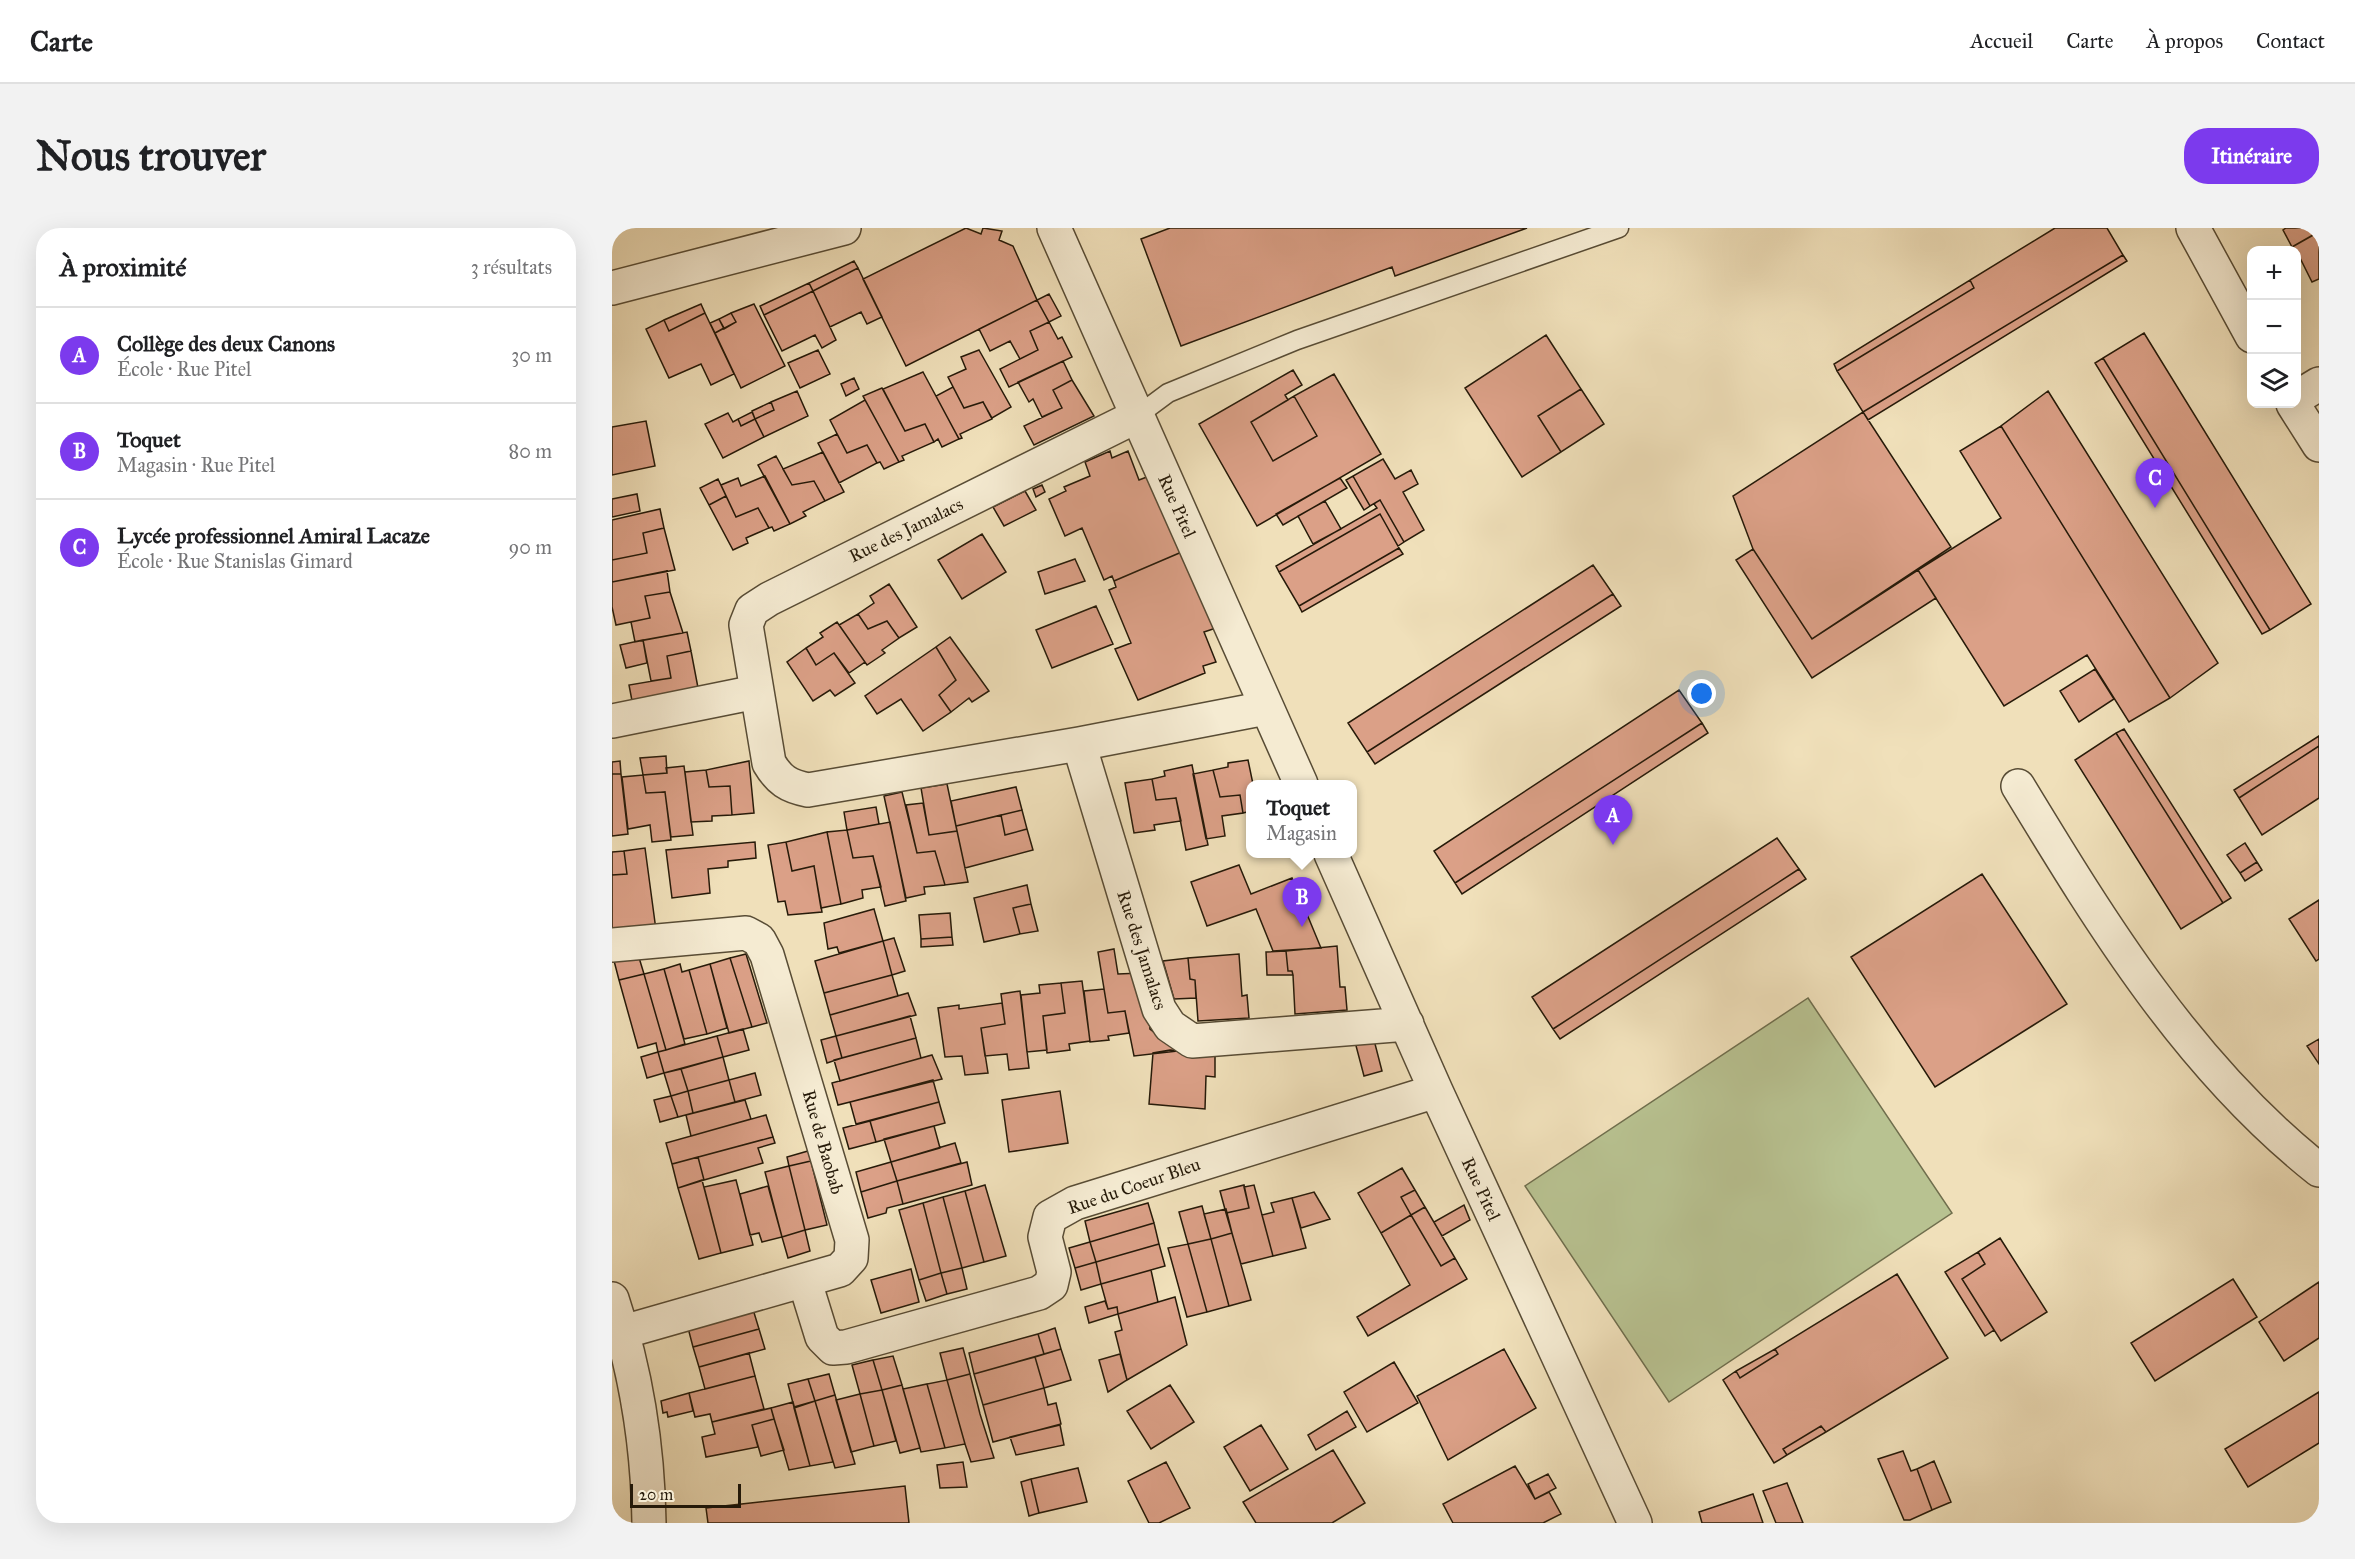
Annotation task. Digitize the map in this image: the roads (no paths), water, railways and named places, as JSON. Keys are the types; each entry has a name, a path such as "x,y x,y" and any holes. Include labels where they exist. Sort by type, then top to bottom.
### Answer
{"street":[{"path":"612,288 844,228"},
{"name":"Rue Pitel","path":"1054,228 1298,780"},
{"path":"2193,228 2247,327"},
{"path":"2301,395 2319,384"},
{"path":"2296,408 2319,445"},
{"name":"Rue des Jamalacs","path":"1137,416 752,610 746,625 769,763 777,776 790,787 808,790 1078,744 1266,708"},
{"path":"612,721 756,692"},
{"name":"Rue des Jamalacs","path":"1078,744 1159,1009 1170,1026 1192,1041 1407,1024"},
{"path":"2018,786 2100,920 2179,1031 2270,1130 2319,1170"},
{"name":"Rue Pitel","path":"1333,858 1436,1091 1635,1523"},
{"name":"Rue de Baobab","path":"612,945 746,933 759,940 768,955 852,1240 851,1258 840,1270 805,1282 623,1332"},
{"name":"Rue du Coeur Bleu","path":"805,1282 822,1337 833,1347 846,1347 1039,1293 1051,1285 1054,1272 1045,1237 1050,1217 1075,1203 1436,1091"},
{"path":"612,1299 623,1332 648,1464 650,1523"}],"lane":[{"path":"1137,416 1168,393 1297,340 1619,228"}],"place":[{"name":"Lycée professionnel Amiral Lacaze","path":"2155,508"},
{"name":"Collège des deux Canons","path":"1613,845"},
{"name":"Toquet","path":"1302,927"}]}
